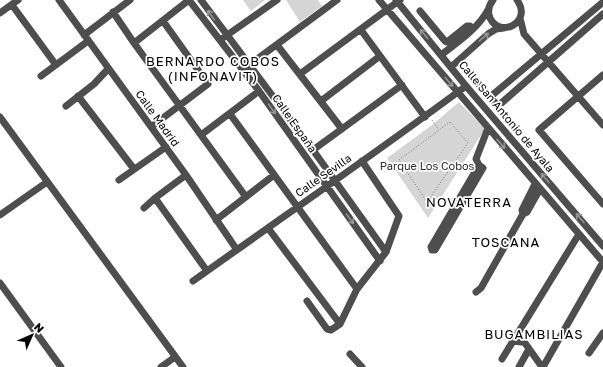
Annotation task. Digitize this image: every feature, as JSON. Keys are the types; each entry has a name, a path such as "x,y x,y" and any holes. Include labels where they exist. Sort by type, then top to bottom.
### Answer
{"street":[{"path":"0,13 18,0"},
{"path":"60,2 69,0"},
{"path":"41,76 56,65 113,12 130,0"},
{"path":"134,44 189,0"},
{"name":"Calle España","path":"189,0 259,91 380,261"},
{"name":"Calle España","path":"201,0 313,150 386,252"},
{"path":"220,40 277,0"},
{"path":"242,70 337,0"},
{"path":"379,0 603,262 542,367 522,342 513,341"},
{"path":"517,0 522,9"},
{"path":"523,0 520,18 524,34 603,125"},
{"path":"490,97 603,4 600,0"},
{"path":"300,74 398,1"},
{"name":"Calle San Antonio de Ayala","path":"398,1 466,86 603,246"},
{"name":"Calle Madrid","path":"60,2 186,175 237,250"},
{"path":"441,55 485,16 490,3"},
{"path":"490,3 490,19 494,24 524,34"},
{"path":"12,5 56,65"},
{"path":"420,11 447,42 468,26 472,29"},
{"path":"113,12 134,44 202,134 246,197"},
{"path":"475,80 498,106 603,14"},
{"path":"451,67 488,34 496,29 513,26 520,18"},
{"path":"151,127 208,84 163,22"},
{"path":"361,30 426,115"},
{"path":"277,45 342,130"},
{"path":"450,48 459,59"},
{"path":"321,101 380,56"},
{"path":"66,106 94,84 108,69"},
{"path":"603,75 539,130 603,204"},
{"path":"313,150 402,85"},
{"name":"Calle Sevilla","path":"193,281 297,206 362,162 466,86"},
{"path":"202,134 259,91"},
{"path":"78,96 134,169"},
{"path":"230,114 357,289"},
{"path":"0,117 183,367"},
{"path":"452,215 483,168 479,165 476,159 488,128"},
{"path":"118,180 166,147"},
{"path":"307,301 327,329 331,330 340,324 357,289 386,252 399,216 362,162"},
{"path":"526,172 534,166"},
{"path":"144,208 186,175"},
{"path":"216,220 274,175"},
{"path":"0,215 47,182"},
{"path":"476,292 481,288 522,214 522,210 538,186"},
{"path":"155,198 207,271"},
{"path":"268,228 340,324"},
{"path":"502,359 579,234"},
{"path":"0,283 61,367"},
{"path":"589,353 603,333"},
{"path":"519,367 529,349"},
{"path":"350,354 360,366"},
{"path":"161,367 175,357"}],"path":[{"path":"426,115 439,131"},
{"path":"450,122 468,142 427,202 399,160 439,131 450,122"}],"green space":[{"path":"243,0 265,0 251,11"},
{"path":"286,0 318,0 322,6 300,22"},
{"name":"Parque Los Cobos","path":"459,102 485,129 428,218 387,158 432,125"}],"district":[{"name":"BERNARDO COBOS (INFONAVIT)","path":"213,68"},
{"name":"NOVATERRA","path":"469,202"},
{"name":"TOSCANA","path":"506,242"},
{"name":"BUGAMBILIAS","path":"534,334"}]}
